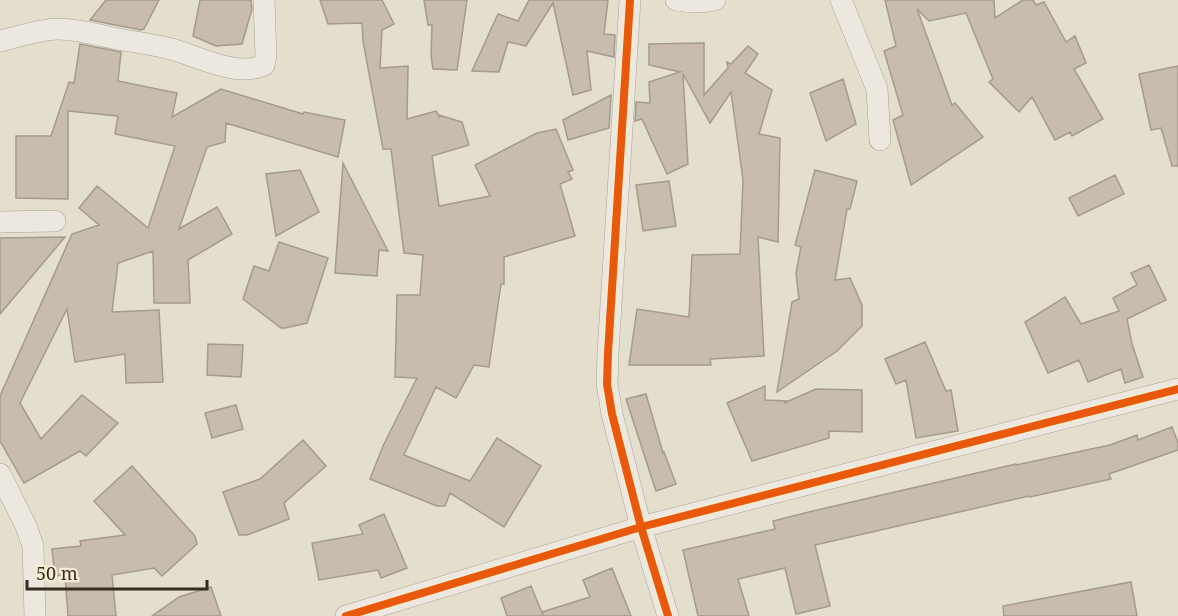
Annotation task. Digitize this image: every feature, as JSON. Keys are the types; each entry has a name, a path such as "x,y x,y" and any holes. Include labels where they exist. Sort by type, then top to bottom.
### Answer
{"street":[{"path":"0,41 58,29 170,49 234,69 258,68 264,65 266,56 264,0"},
{"path":"630,0 608,384 612,414 641,527 668,616"},
{"path":"676,0 699,2 715,0"},
{"path":"841,0 877,89 880,140"},
{"path":"0,222 55,221"},
{"path":"346,616 641,527 1178,389"},
{"path":"0,474 27,526 33,546 35,616"}],"building":[{"path":"106,0 159,0 144,29 141,30 90,20"},
{"path":"200,0 251,0 252,9 242,44 216,46 193,36"},
{"path":"320,0 382,0 394,24 382,30 380,68 408,66 407,119 436,111 439,116 462,122 469,145 432,156 439,206 490,196 475,165 537,133 556,129 573,170 568,172 572,179 560,184 575,236 504,257 504,284 501,284 489,367 474,365 456,398 436,387 404,455 470,481 497,438 541,466 504,527 450,493 445,506 437,506 370,479 383,446 417,378 395,377 397,295 420,295 423,255 404,253 391,149 383,149 363,41 362,23 328,24"},
{"path":"424,0 467,0 457,70 433,69 432,25 428,25"},
{"path":"529,0 608,0 604,34 615,35 614,57 587,51 591,90 573,95 553,3 526,46 508,42 499,72 472,71 498,14 518,21"},
{"path":"885,0 994,0 995,18 1023,0 1033,0 1036,5 1044,2 1066,42 1075,36 1086,63 1074,69 1103,119 1072,136 1070,132 1055,140 1032,97 1019,112 989,82 993,79 966,13 929,21 917,9 952,105 955,103 983,137 911,185 893,120 903,115 884,51 896,46"},
{"path":"704,43 704,95 728,68 727,62 731,64 748,46 758,54 745,73 772,90 759,134 780,138 778,242 758,237 764,356 710,359 711,365 629,365 637,309 689,317 692,255 740,254 743,180 731,92 710,123 683,74 688,164 667,174 642,119 635,121 636,102 650,103 649,82 680,72 649,65 649,44"},
{"path":"80,44 121,52 118,81 177,93 172,117 221,89 303,114 304,112 345,120 338,157 226,123 225,142 207,147 179,229 217,207 232,234 188,260 190,303 154,303 153,251 118,263 112,312 159,310 163,382 126,383 125,354 75,362 67,309 20,403 41,439 82,395 118,423 86,456 80,451 24,483 0,441 0,396 72,234 99,225 79,208 97,186 148,228 175,146 115,134 118,116 68,111 68,199 16,198 16,136 51,136 69,82 74,83"},
{"path":"1178,66 1178,166 1172,166 1161,128 1151,130 1139,74"},
{"path":"843,79 856,124 826,141 810,93"},
{"path":"611,95 609,128 568,140 563,120"},
{"path":"343,163 388,251 379,250 377,276 335,273"},
{"path":"300,170 319,212 276,236 266,174"},
{"path":"815,170 857,181 850,209 847,209 835,280 850,278 862,305 862,326 837,351 777,392 792,302 799,299 796,273 801,247 795,245"},
{"path":"1115,175 1124,194 1078,216 1069,198"},
{"path":"669,181 676,226 643,231 636,185"},
{"path":"65,237 0,314 0,238"},
{"path":"279,242 328,258 307,323 285,328 281,328 243,299 254,266 269,271"},
{"path":"1149,265 1166,300 1127,319 1132,344 1143,377 1125,383 1121,369 1088,382 1079,360 1048,373 1025,322 1065,297 1081,324 1119,311 1113,298 1137,285 1131,273"},
{"path":"925,342 946,391 951,390 958,431 916,438 906,380 896,384 885,359"},
{"path":"208,344 243,345 241,377 207,375"},
{"path":"765,386 765,400 786,401 784,403 816,389 862,390 862,432 829,431 829,438 752,461 727,403"},
{"path":"646,394 663,453 676,484 656,491 626,399"},
{"path":"236,405 243,429 212,438 205,413"},
{"path":"1172,427 1178,450 1109,474 1111,479 815,545 830,606 796,614 785,568 738,579 749,616 698,616 683,550 775,529 773,521 1016,464 1110,445 1137,435 1138,440"},
{"path":"303,440 326,466 284,503 289,519 247,535 239,535 223,492 260,479"},
{"path":"132,466 195,536 197,544 162,576 154,568 112,575 116,616 68,616 65,575 55,576 52,549 81,546 80,541 125,535 94,501"},
{"path":"384,514 407,568 381,578 378,570 319,580 312,543 363,534 359,525"},
{"path":"612,568 631,616 507,616 501,598 531,586 543,615 542,612 590,597 583,580"},
{"path":"1131,582 1137,616 1004,616 1003,606"},
{"path":"211,587 221,616 152,616 179,597"}],"cycle path":[{"path":"630,0 607,384 612,414 641,527 668,616"},
{"path":"346,616 641,527 1178,389"}]}
